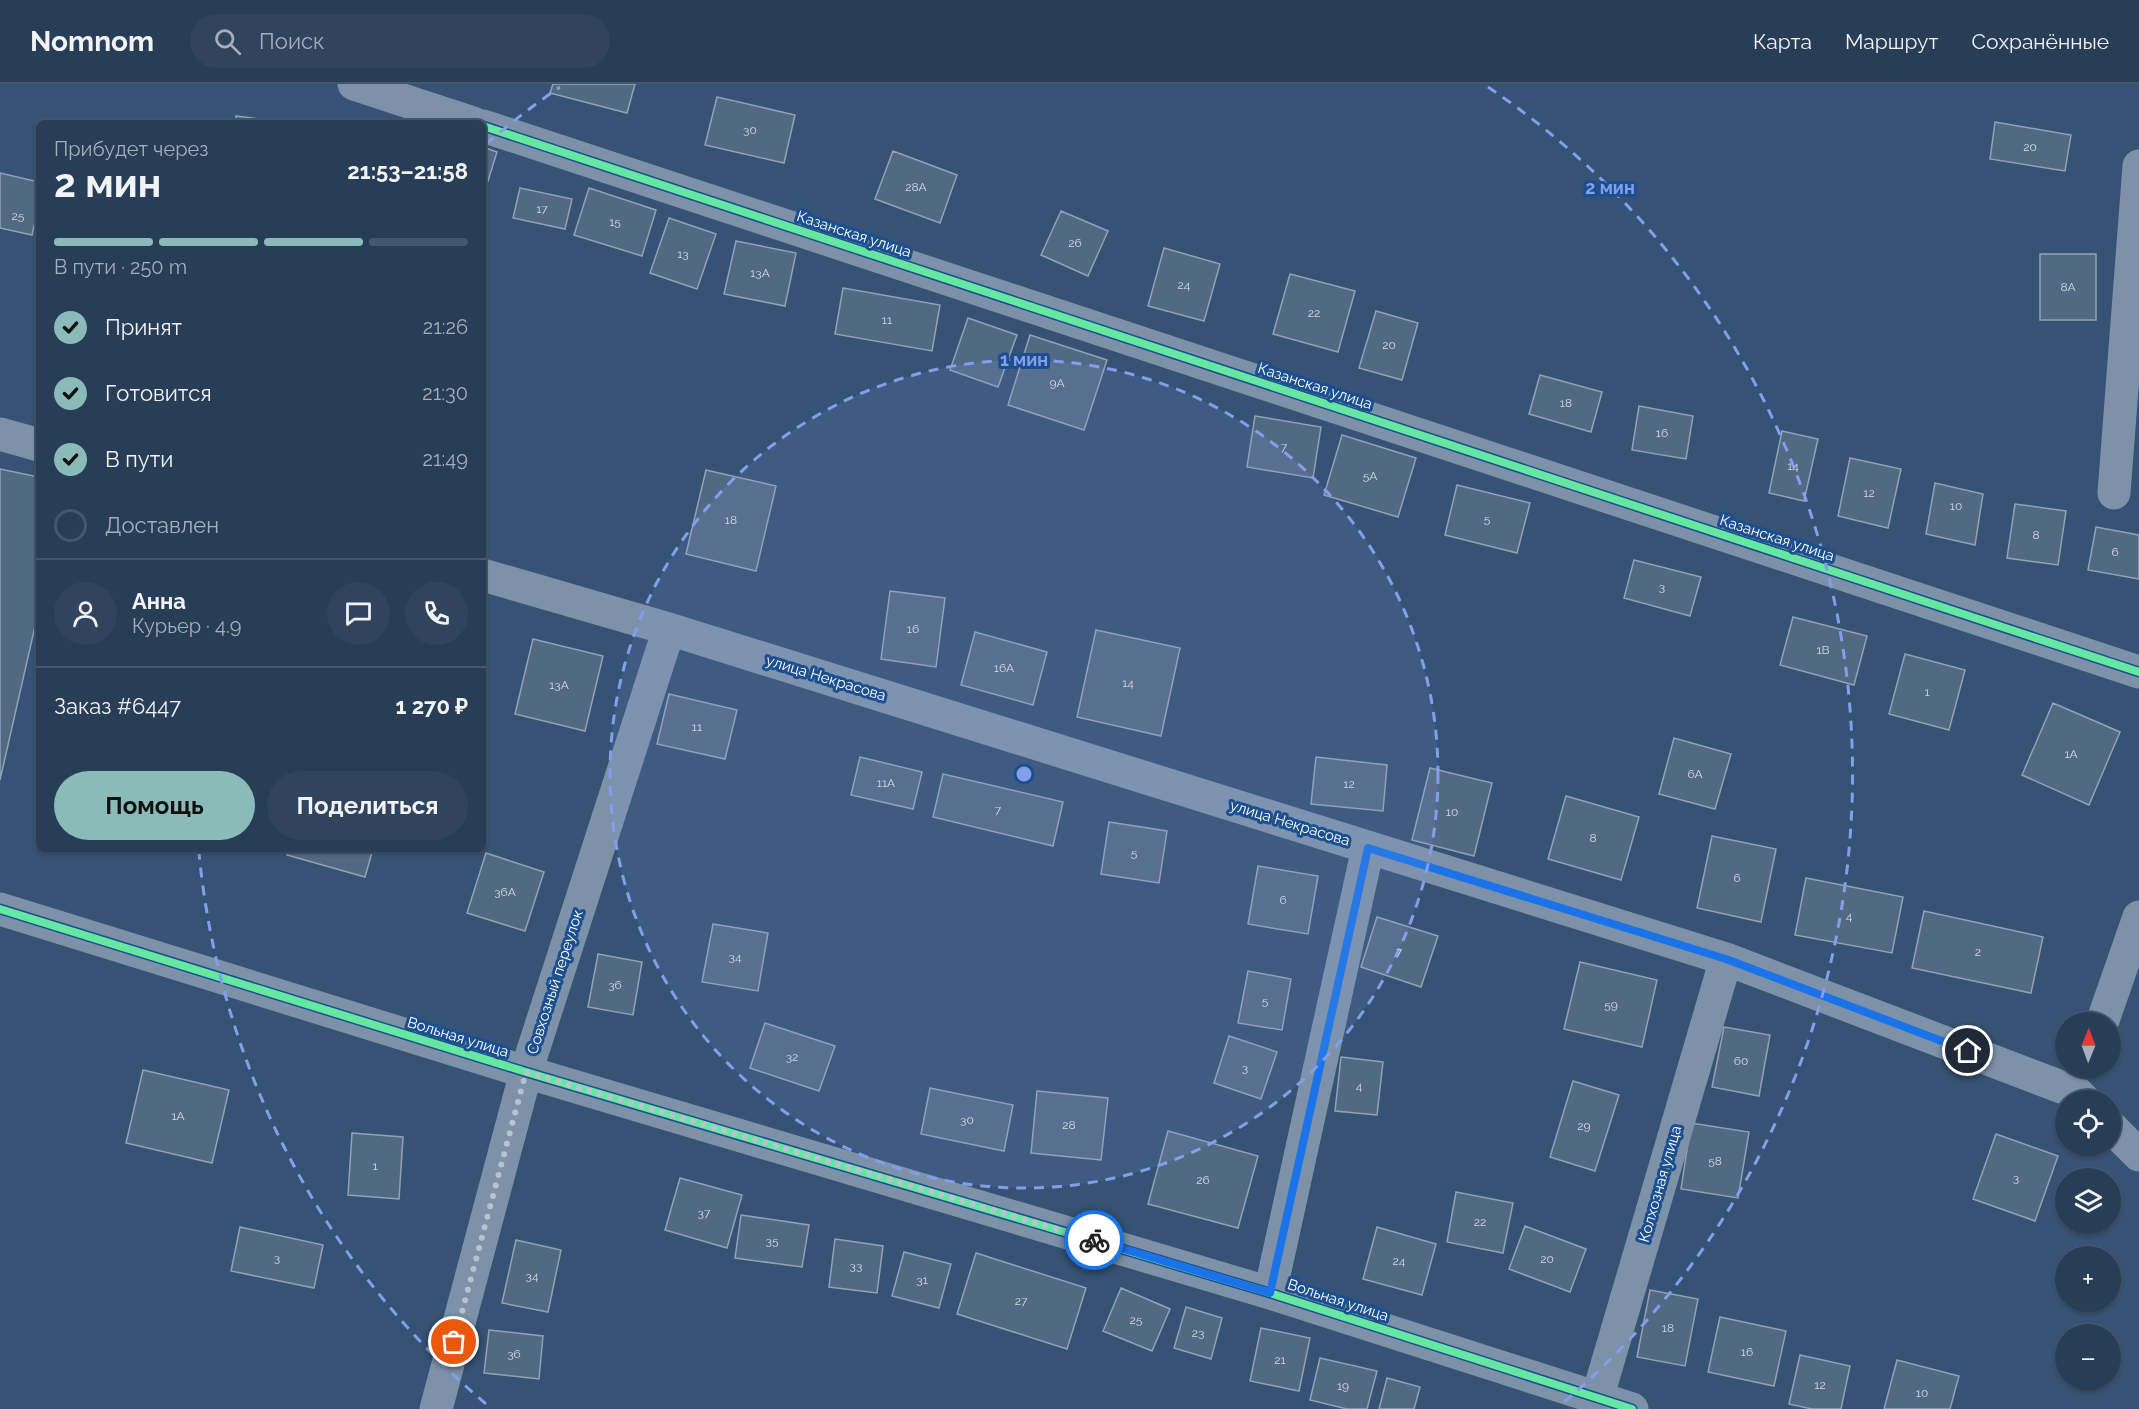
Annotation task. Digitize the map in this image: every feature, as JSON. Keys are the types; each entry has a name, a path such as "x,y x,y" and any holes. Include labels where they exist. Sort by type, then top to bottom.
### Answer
{"street":[{"path":"354,84 464,120"},
{"name":"Казанская улица","path":"486,127 2139,672"},
{"path":"2114,492 2136,240 2139,166"},
{"path":"0,434 36,445"},
{"name":"улица Некрасова","path":"486,576 669,629 1726,959 2083,1087"},
{"name":"Совхозный переулок","path":"436,1409 526,1072 669,629"},
{"path":"1270,1293 1368,848"},
{"name":"Вольная улица","path":"0,909 526,1072 1270,1293 1596,1404 1632,1409"},
{"path":"2106,1012 2139,917"},
{"name":"Колхозная улица","path":"1596,1404 1726,959"},
{"path":"2121,1137 2139,1155"}],"building":[{"path":"553,84 635,84 627,113 550,93"},
{"path":"717,97 795,115 784,163 705,145"},
{"path":"236,116 268,120 235,120"},
{"path":"1995,122 2071,135 2065,171 1990,159"},
{"path":"486,148 497,152 486,187"},
{"path":"893,151 957,175 940,223 875,199"},
{"path":"0,173 36,181 36,217 32,235 0,228"},
{"path":"520,188 572,199 565,229 513,218"},
{"path":"589,188 656,210 642,256 574,235"},
{"path":"1061,211 1108,231 1088,276 1041,255"},
{"path":"669,218 716,234 697,289 650,273"},
{"path":"736,241 796,253 785,306 724,294"},
{"path":"1164,248 1220,264 1204,321 1148,306"},
{"path":"2040,254 2096,254 2096,320 2040,320"},
{"path":"1290,274 1355,291 1338,352 1273,334"},
{"path":"843,288 940,305 932,351 835,334"},
{"path":"1376,311 1418,323 1402,380 1359,368"},
{"path":"968,318 1017,335 998,387 950,370"},
{"path":"1030,335 1107,360 1084,430 1008,405"},
{"path":"1540,375 1602,392 1591,432 1529,414"},
{"path":"1639,406 1693,416 1686,459 1632,450"},
{"path":"1255,416 1321,427 1313,478 1247,467"},
{"path":"1782,431 1818,439 1804,501 1769,493"},
{"path":"1342,435 1416,458 1398,517 1324,495"},
{"path":"1850,458 1901,469 1888,528 1838,516"},
{"path":"0,469 36,476 36,622 0,780"},
{"path":"706,470 776,486 756,571 686,554"},
{"path":"1935,483 1983,494 1975,545 1926,534"},
{"path":"1457,485 1530,503 1517,553 1445,535"},
{"path":"2015,504 2066,511 2058,565 2007,558"},
{"path":"2096,527 2139,535 2139,579 2088,570"},
{"path":"1634,560 1701,577 1690,616 1624,598"},
{"path":"890,591 945,598 936,667 881,659"},
{"path":"1793,617 1867,636 1854,685 1780,665"},
{"path":"1096,630 1180,648 1161,736 1077,717"},
{"path":"975,632 1047,652 1033,705 961,685"},
{"path":"533,639 603,656 585,731 515,714"},
{"path":"1905,654 1965,670 1949,730 1889,714"},
{"path":"669,694 737,710 725,759 657,744"},
{"path":"2053,703 2120,732 2089,805 2022,775"},
{"path":"1674,738 1731,754 1715,809 1659,794"},
{"path":"860,757 922,772 913,809 851,795"},
{"path":"1316,757 1387,765 1383,811 1311,804"},
{"path":"1430,768 1492,783 1474,856 1412,840"},
{"path":"943,774 1063,802 1053,846 933,817"},
{"path":"1566,796 1639,817 1621,880 1548,859"},
{"path":"1109,822 1167,831 1159,883 1101,874"},
{"path":"1712,836 1776,849 1761,922 1697,908"},
{"path":"288,852 372,852 365,877 287,855"},
{"path":"486,853 544,872 525,931 467,913"},
{"path":"1258,866 1318,876 1308,934 1248,924"},
{"path":"1806,878 1903,897 1892,953 1795,935"},
{"path":"1924,911 2043,937 2031,993 1912,968"},
{"path":"1377,917 1438,936 1421,987 1361,967"},
{"path":"713,924 768,933 758,991 702,982"},
{"path":"598,954 642,962 633,1015 588,1007"},
{"path":"1580,962 1657,980 1642,1047 1564,1029"},
{"path":"1248,971 1291,979 1282,1030 1238,1023"},
{"path":"765,1023 835,1046 819,1091 750,1068"},
{"path":"1724,1027 1770,1035 1759,1096 1712,1087"},
{"path":"1229,1036 1277,1052 1261,1099 1214,1083"},
{"path":"1341,1057 1383,1062 1377,1115 1335,1111"},
{"path":"143,1070 229,1090 212,1163 126,1143"},
{"path":"1573,1081 1619,1095 1595,1171 1550,1157"},
{"path":"930,1088 1013,1105 1004,1151 921,1134"},
{"path":"1037,1091 1108,1098 1101,1160 1031,1153"},
{"path":"1691,1123 1749,1132 1738,1198 1681,1189"},
{"path":"1168,1131 1258,1156 1238,1228 1148,1204"},
{"path":"352,1133 403,1137 399,1199 348,1195"},
{"path":"1996,1134 2058,1156 2035,1221 1973,1199"},
{"path":"680,1178 742,1195 727,1248 665,1230"},
{"path":"1456,1192 1513,1203 1503,1253 1447,1242"},
{"path":"741,1215 809,1225 802,1267 735,1258"},
{"path":"1525,1226 1586,1249 1570,1292 1509,1269"},
{"path":"240,1227 323,1245 314,1288 231,1271"},
{"path":"1377,1227 1436,1244 1422,1295 1363,1279"},
{"path":"835,1239 883,1246 877,1293 829,1287"},
{"path":"516,1240 561,1250 548,1312 502,1303"},
{"path":"904,1252 951,1264 939,1308 892,1296"},
{"path":"976,1253 1086,1288 1067,1349 957,1314"},
{"path":"1121,1288 1170,1309 1152,1351 1103,1331"},
{"path":"1650,1290 1698,1299 1685,1366 1637,1357"},
{"path":"1186,1307 1222,1318 1211,1359 1174,1348"},
{"path":"1720,1317 1786,1331 1774,1386 1708,1372"},
{"path":"1261,1328 1310,1338 1299,1391 1250,1381"},
{"path":"489,1330 543,1336 539,1379 484,1373"},
{"path":"1800,1355 1850,1366 1841,1409 1812,1409 1789,1404"},
{"path":"1320,1358 1377,1371 1367,1409 1347,1409 1310,1400"},
{"path":"1897,1360 1959,1376 1950,1409 1884,1409"},
{"path":"1387,1378 1420,1387 1414,1409 1379,1409"}],"cycle path":[{"path":"486,127 2139,672"},
{"path":"0,909 526,1072 1270,1293 1632,1409"}],"way so far":[{"path":"454,1342 526,1072 1094,1240"}],"route":[{"path":"1094,1240 1270,1293 1368,848 1726,959 1968,1051"}]}
